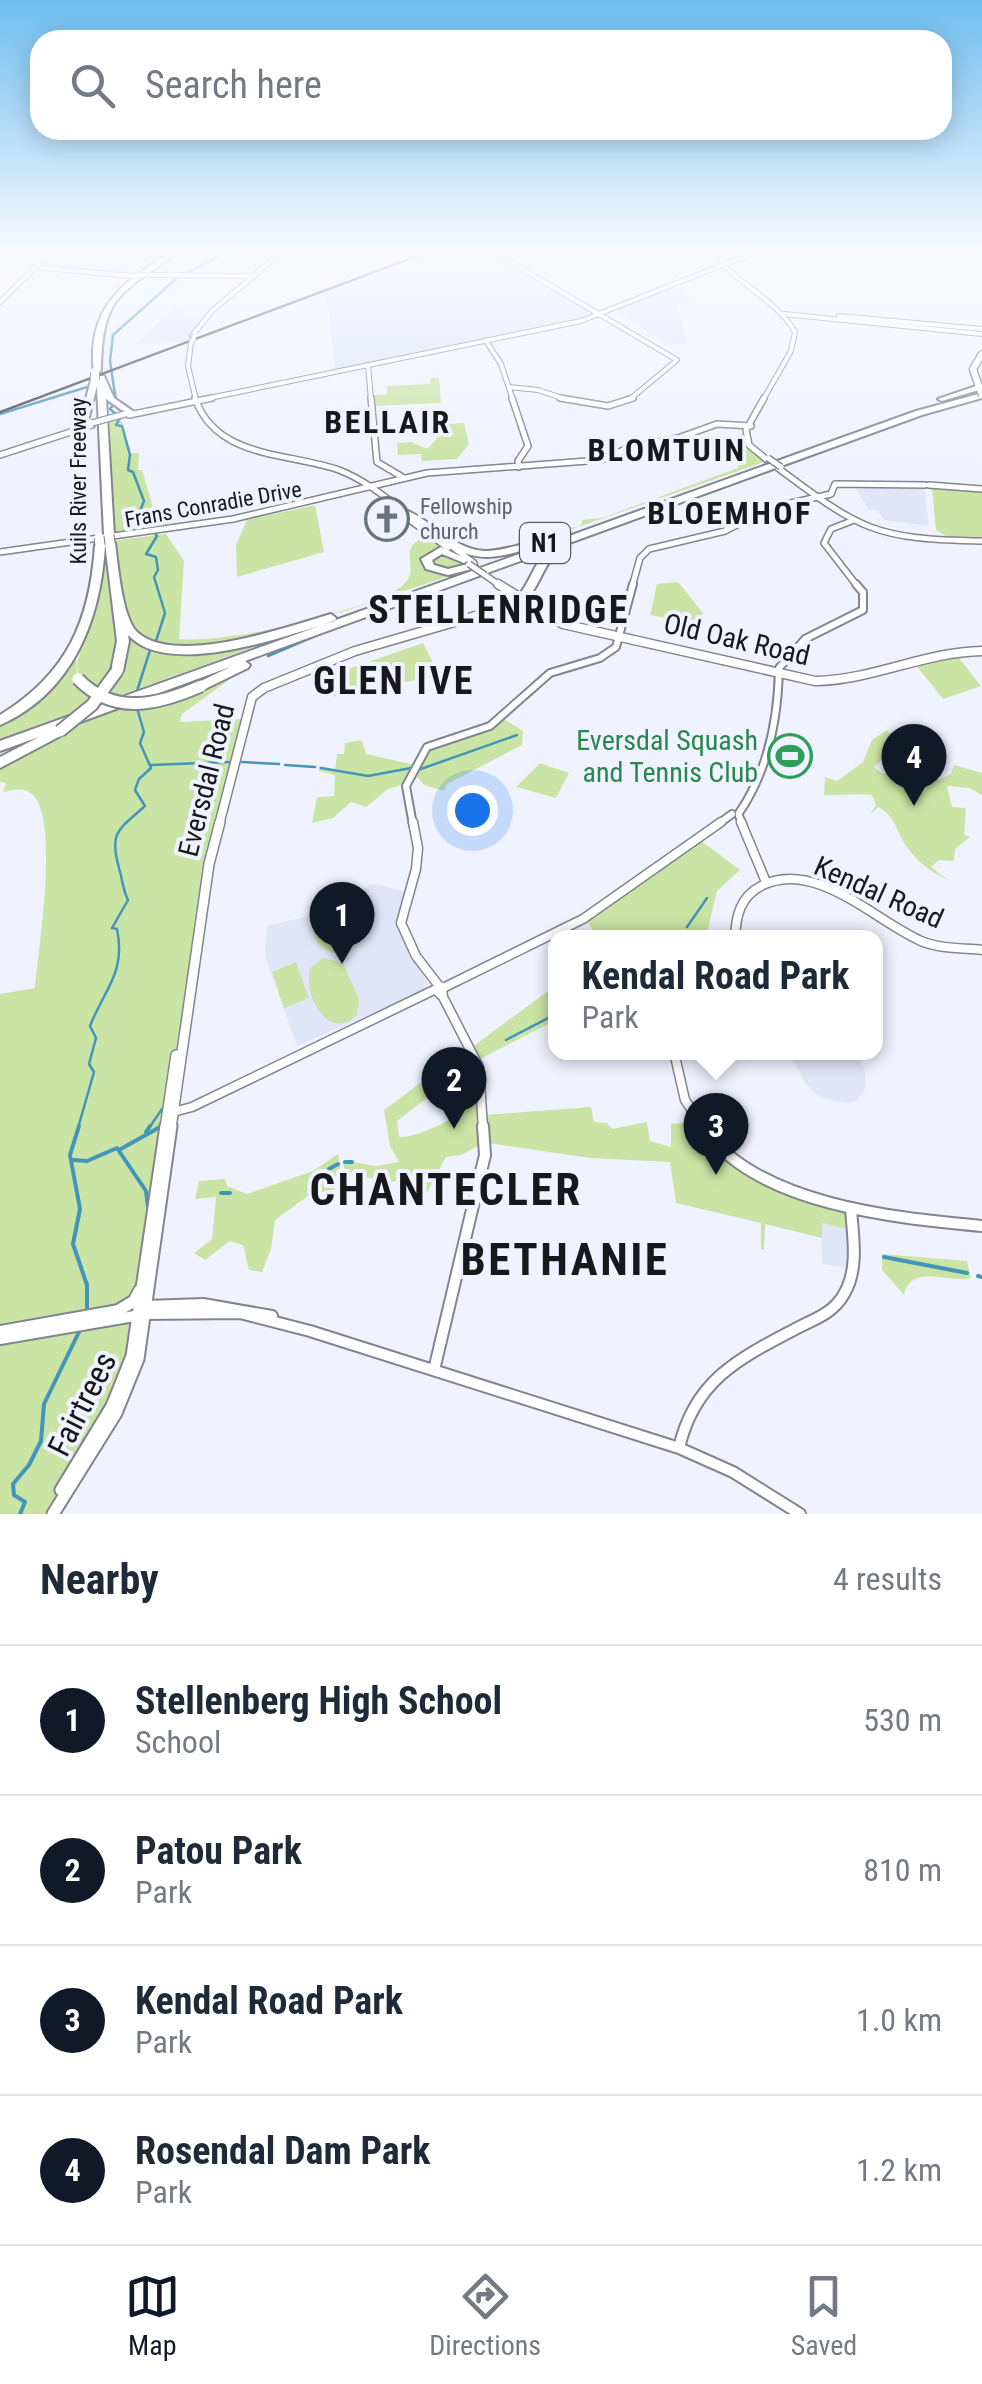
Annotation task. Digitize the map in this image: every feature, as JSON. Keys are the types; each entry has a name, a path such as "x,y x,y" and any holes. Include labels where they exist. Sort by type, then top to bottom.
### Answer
{"highway":[{"name":"Kuils River Freeway","path":"86,623 104,540 96,334 100,324"},
{"path":"99,372 110,399 128,412 146,409"},
{"path":"87,426 99,372"},
{"name":"N1","path":"0,743 980,393"},
{"name":"N1","path":"144,691 901,415 980,393"},
{"path":"469,562 443,550 426,558 432,569 454,572 644,507"},
{"path":"408,514 477,556 496,556 536,544"},
{"path":"517,598 531,591 538,567 550,552 624,520"},
{"name":"Kuils River Freeway","path":"104,540 118,598"},
{"path":"118,598 135,636 172,651 219,646 323,620 447,580"},
{"path":"0,763 60,732 92,705 117,671 123,648 118,598"},
{"path":"86,623 76,662 78,678 94,695 128,704 162,701 352,618"},
{"path":"0,721 54,683 86,623"}],"main road":[{"path":"193,400 187,370 192,340 203,324"},
{"path":"146,409 559,324"},
{"path":"791,324 794,346 750,425 747,441 853,520 894,536 982,540"},
{"path":"980,393 973,369 981,357"},
{"path":"0,454 128,412 193,400"},
{"name":"Old Oak Road","path":"193,400 203,422 228,440 334,468 408,514 469,562"},
{"name":"Old Oak Road","path":"372,489 517,598 563,624 779,674 840,681 948,652 982,650"},
{"name":"Eversdal Road","path":"143,1310 143,1282 213,842 252,697 264,688 347,653 486,616 517,598"},
{"name":"Eversdal Road","path":"448,624 517,598"},
{"path":"470,622 486,616"},
{"name":"Eversdal Road","path":"143,1310 170,1112"},
{"path":"119,1310 136,1298 143,1282"},
{"name":"Fairtrees","path":"51,1514 118,1394 143,1310"}],"street":[{"path":"509,387 530,387 584,405 614,405 637,395 662,367 676,360 611,324"},
{"path":"889,324 982,331"},
{"path":"933,324 982,331"},
{"path":"486,341 498,358 528,446 518,467"},
{"path":"368,365 377,461 406,479"},
{"name":"Frans Conradie Drive","path":"0,554 155,532 372,489 435,472 600,460 628,448 678,438 715,424 750,425"},
{"path":"434,1370 485,1156 479,1067 416,956 402,923 418,848 407,784 428,746 491,726 550,672 602,658 617,646 640,558 646,551 728,530 777,506 823,499 831,494 835,484 927,484 982,489"},
{"path":"561,930 584,919 736,815 758,785 778,703 779,674 809,637 861,612 866,605 861,591 824,543 828,531 853,520"},
{"path":"736,815 766,882 738,908 736,930"},
{"name":"Kendal Road","path":"766,882 783,878 806,881 838,894 922,942 982,950"},
{"path":"170,1112 192,1107 548,936"},
{"path":"676,1060 683,1099 722,1148 784,1186 851,1209 904,1219 982,1226"},
{"path":"679,1448 692,1402 709,1381 828,1312 841,1300 852,1273 851,1209"},
{"path":"0,1331 119,1310 240,1313 310,1331 679,1448 732,1472 800,1514"},
{"path":"0,1339 143,1310"}],"shaded area":[{"path":"158,324 199,324 184,342 134,344"},
{"path":"330,324 552,324 335,370"},
{"path":"635,324 682,324 688,344 666,344"},
{"path":"854,485 924,486 929,526 884,520 877,510 869,510"},
{"path":"373,884 405,891 397,929 430,988 297,1046 265,956 267,926 310,916"},
{"path":"794,1060 860,1060 865,1070 865,1090 856,1101 845,1103 818,1096 806,1084"},
{"path":"821,1223 850,1230 848,1268 822,1264"}],"green space":[{"path":"430,378 439,378 441,403 373,406 372,395 387,394 387,386 430,384"},
{"path":"121,418 131,453 139,453 138,470 142,470 163,529 111,536 105,422"},
{"path":"464,423 469,444 457,459 422,461 421,454 398,455 397,443 411,442 427,449 437,438 436,425"},
{"path":"743,442 767,461 501,554 469,551 509,548 545,538 543,530 577,527 582,520 602,518 738,468"},
{"path":"932,488 982,492 982,538 947,537 936,530"},
{"path":"315,505 324,552 237,577 236,545 247,520"},
{"path":"166,534 184,561 179,639 228,636 308,621 196,651 325,622 109,699 102,697 114,681 124,632 137,635 128,622 112,541"},
{"path":"427,535 472,568 404,591 370,602 403,585 410,572 412,547"},
{"path":"108,541 122,650 99,696 78,675 77,663 103,571 103,542"},
{"path":"678,582 703,613 696,624 650,615 657,584"},
{"path":"423,643 439,675 335,697 331,688 348,681 342,671"},
{"path":"76,652 77,680 96,698 88,707 0,739 0,722"},
{"path":"955,653 981,686 943,699 915,664"},
{"path":"244,669 182,714 180,722 244,719 200,901 196,903 200,906 138,1292 125,1304 0,1327 0,994 35,988 46,856 40,808 28,792 3,792 6,783 0,782 0,765 79,719"},
{"path":"502,718 523,731 522,745 447,784 444,791 424,785 414,773 427,749"},
{"path":"887,730 901,748 881,755 883,759 874,767 883,774 895,769 886,759 893,753 908,768 920,771 922,778 939,780 951,774 954,765 982,773 982,795 969,788 947,786 952,807 966,808 964,835 970,837 955,849 954,861 939,860 931,867 948,880 914,856 885,811 878,807 870,815 876,805 872,795 824,795 825,777 837,781 863,762 872,740"},
{"path":"362,740 366,754 415,765 404,784 388,789 366,807 351,802 333,818 312,823 317,797 334,796 335,775 319,771 319,766 335,770 337,754 344,754 345,743"},
{"path":"540,763 569,773 556,798 516,787"},
{"path":"700,840 740,870 717,891 708,930 593,930 586,920"},
{"path":"337,907 353,914 360,930 353,946 337,953 321,946 314,930 321,914"},
{"path":"323,958 343,963 359,999 357,1015 346,1022 327,1019 314,1001 311,967"},
{"path":"296,962 309,998 284,1008 272,972"},
{"path":"548,991 548,1024 478,1060 471,1048"},
{"path":"463,1051 469,1052 477,1069 478,1086 473,1072 462,1070 458,1084 446,1083 397,1121 399,1137 427,1130 460,1114 474,1103 476,1092 482,1144 461,1155 446,1157 422,1202 417,1202 406,1179 386,1183 345,1171 343,1162 347,1161 376,1166 399,1162 390,1146 384,1110"},
{"path":"591,1107 594,1122 607,1123 612,1129 647,1122 650,1141 671,1147 671,1124 693,1122 750,1170 847,1211 850,1230 822,1223 822,1238 765,1224 764,1250 761,1223 676,1203 670,1162 590,1158 487,1143 485,1115"},
{"path":"338,1154 341,1171 333,1194 316,1190 275,1220 271,1249 262,1272 249,1270 243,1245 230,1241 205,1260 194,1253 212,1239 216,1197 195,1199 199,1181 225,1179 227,1186 247,1194 313,1171"},
{"path":"882,1254 967,1261 971,1278 915,1279 904,1295 882,1270"},
{"path":"124,1321 133,1328 116,1389 48,1514 0,1514 0,1344"}],"waterway":[{"path":"126,324 113,335 110,361 116,401 110,409 120,418 116,425 122,426 130,455 128,470 133,472 144,501 136,521 150,527 157,536 146,554 156,557 158,570 154,577 165,613 156,641"},
{"path":"0,414 87,387"},
{"path":"503,567 540,555"},
{"path":"268,656 327,631"},
{"path":"137,691 151,647"},
{"path":"78,1128 94,1072 89,1064 96,1038 90,1026 116,969 119,944 117,929 112,928 128,900 116,856 116,839 122,827 145,806 135,790 139,779 151,768 140,743 144,732 137,708"},
{"path":"418,770 517,735"},
{"path":"151,765 229,762"},
{"path":"242,762 279,764"},
{"path":"285,765 315,767"},
{"path":"321,768 368,776 411,768"},
{"path":"687,927 707,898"},
{"path":"506,1040 548,1018"},
{"path":"149,1128 162,1109"},
{"path":"79,1126 70,1155 80,1209 73,1244 87,1285 87,1308"},
{"path":"146,1132 150,1126"},
{"path":"119,1150 160,1127"},
{"path":"74,1160 87,1161 117,1148 146,1191 148,1207"},
{"path":"345,1162 352,1162"},
{"path":"329,1169 338,1164"},
{"path":"221,1193 230,1193"},
{"path":"884,1257 967,1273"},
{"path":"978,1276 982,1277"},
{"path":"20,1514 25,1502 14,1495 13,1484 29,1465 41,1441 44,1404 79,1332"}],"railway":[{"path":"0,412 236,324"}],"place":[{"name":"Fellowship church","path":"387,519"},
{"name":"Eversdal Squash and Tennis Club","path":"790,756"},
{"name":"Rosendal Dam Park","path":"914,806"},
{"name":"Stellenberg High School","path":"342,964"},
{"name":"Patou Park","path":"454,1129"},
{"name":"Kendal Road Park","path":"716,1175"}],"district":[{"name":"BELLAIR","path":"388,422"},
{"name":"BLOMTUIN","path":"667,450"},
{"name":"BLOEMHOF","path":"730,513"},
{"name":"STELLENRIDGE","path":"499,610"},
{"name":"GLEN IVE","path":"394,681"},
{"name":"CHANTECLER","path":"446,1189"},
{"name":"BETHANIE","path":"565,1259"}]}
